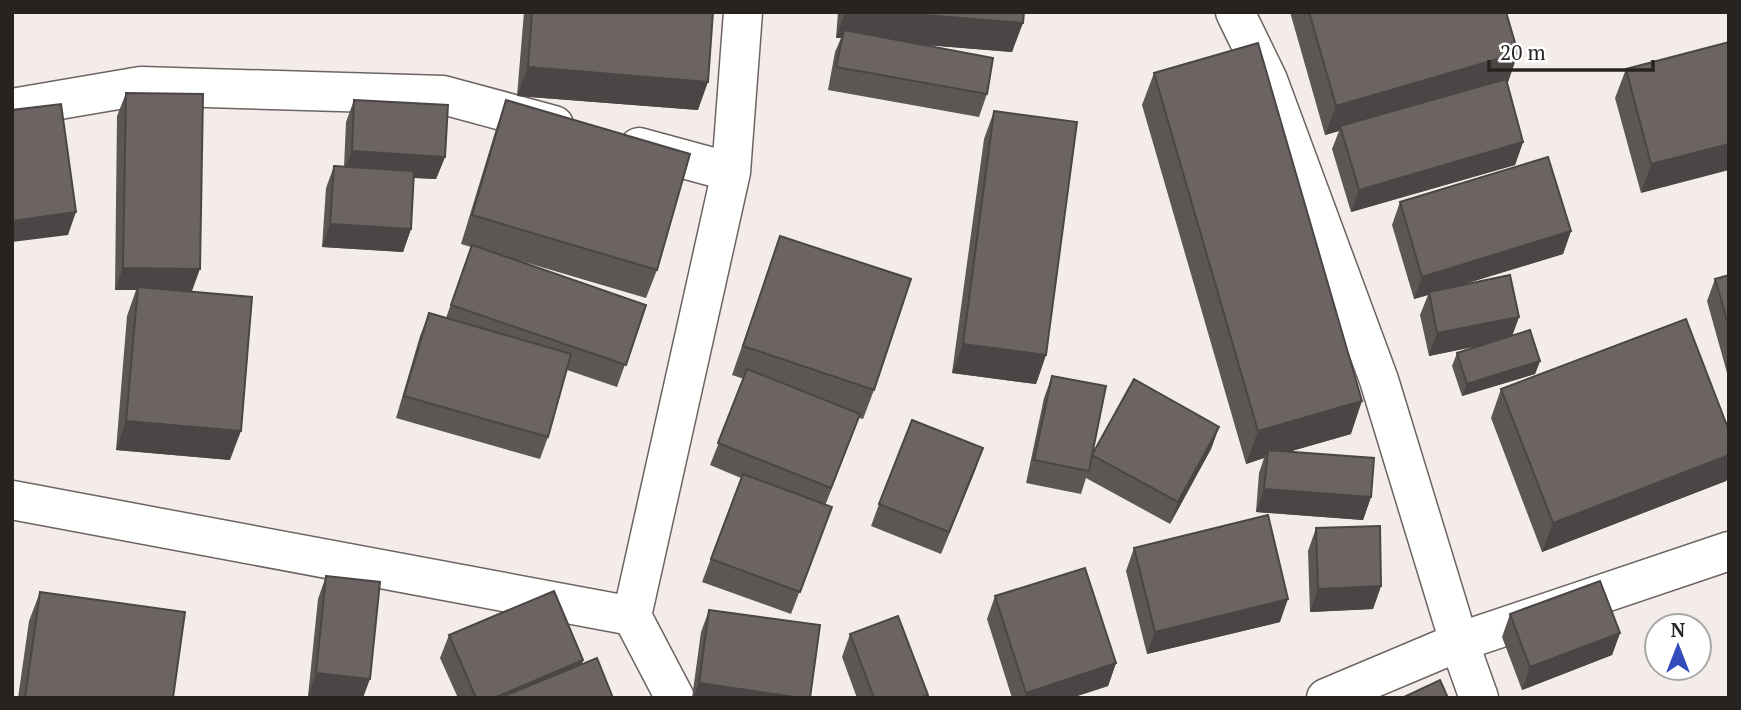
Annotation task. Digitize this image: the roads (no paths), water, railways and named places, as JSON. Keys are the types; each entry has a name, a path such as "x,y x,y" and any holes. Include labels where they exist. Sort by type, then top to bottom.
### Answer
{"street":[{"path":"675,698 632,616 731,172 743,12"},
{"path":"1235,12 1268,80 1379,380 1459,642 1479,698"},
{"path":"12,108 141,86 443,95 731,172"},
{"path":"12,500 632,616"},
{"path":"1326,698 1459,642 1729,551"}]}
